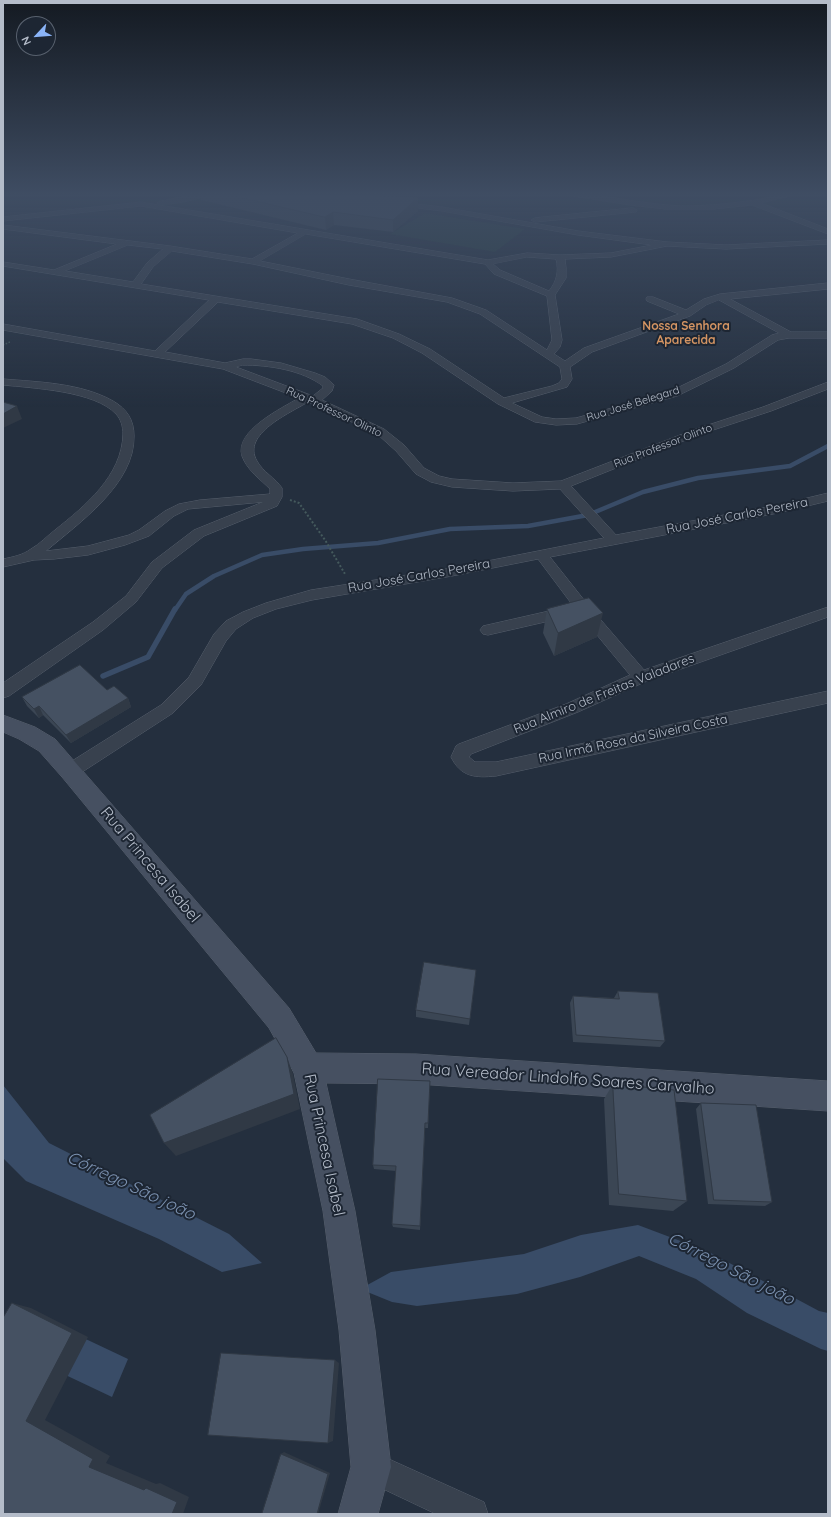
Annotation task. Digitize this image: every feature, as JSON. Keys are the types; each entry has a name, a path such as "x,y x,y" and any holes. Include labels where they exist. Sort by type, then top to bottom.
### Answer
{"main road":[{"name":"Rua Princesa Isabel","path":"3,723 26,733 47,745 70,771 279,1018 308,1068 339,1211 357,1330 371,1467 358,1514"},
{"path":"3,734 47,745"},
{"name":"Rua Vereador Lindolfo Soares Carvalho","path":"308,1068 416,1070 828,1096"}],"street":[{"path":"56,272 74,265"},
{"path":"135,286 142,273 150,265"},
{"path":"266,265 349,282 449,300 483,312 549,354 565,366 567,379 563,385 502,402"},
{"path":"490,265 497,272 551,295"},
{"path":"549,354 555,347 557,340 551,295 560,284 564,268 563,265"},
{"name":"Rua José Belegard","path":"5,266 56,272 216,299 320,314 376,327 426,352 502,402 539,420 556,422 577,421 673,394 730,366 775,337 789,335 828,335"},
{"path":"565,366 588,350 687,314 698,305 720,297 828,286"},
{"path":"720,297 789,335"},
{"path":"156,355 216,299"},
{"path":"650,299 687,314"},
{"name":"Rua Professor Olinto","path":"3,327 225,366 311,400 380,431 400,448 420,471 436,479 452,483 513,487 563,485 642,453 767,409 828,385"},
{"path":"3,692 98,626 131,599 158,565 200,533 272,503 276,497 276,488 252,463 246,451 250,439 265,424 311,400 328,389 329,385 319,378 298,371 251,362 225,366"},
{"path":"3,382 63,389 93,397 108,403 120,411 126,419 129,427 129,444 119,468 108,488 85,511 32,556"},
{"path":"563,485 581,503 613,540"},
{"path":"3,563 32,556 75,552 113,545 132,539 145,532 180,508 201,504 276,497"},
{"name":"Rua José Carlos Pereira","path":"70,771 166,709 184,693 205,665 220,638 231,625 248,616 283,602 311,595 452,572 778,509 828,497"},
{"path":"3,550 32,556"},
{"path":"541,554 583,608 641,677"},
{"path":"488,630 583,608"},
{"name":"Rua Almiro de Freitas Valadares","path":"471,747 572,708 641,677 828,612"},
{"name":"Rua Irmã Rosa da Silveira Costa","path":"471,747 465,749 460,754 461,760 465,765 479,769 496,768 828,697"},
{"path":"371,1467 472,1514"}],"path":[{"path":"276,497 300,503 333,552 352,588"}],"water":[{"name":"Córrego São joão","path":"3,1085 49,1143 229,1234 262,1263 222,1272 159,1239 26,1181 3,1158"},
{"name":"Córrego São joão","path":"638,1225 707,1251 819,1311 828,1313 828,1351 747,1313 696,1279 639,1256 580,1277 517,1294 417,1306 392,1302 360,1289 391,1272 524,1254 581,1235"},
{"path":"73,1333 128,1359 112,1397 55,1370"}],"building":[{"path":"3,402 17,406 3,414"},
{"path":"589,598 603,613 558,633 547,609"},
{"path":"80,665 107,690 114,686 128,698 66,735 39,706 34,709 22,697"},
{"path":"424,962 476,970 470,1019 416,1010"},
{"path":"618,991 658,993 665,1041 576,1035 573,996 619,999"},
{"path":"276,1038 287,1057 294,1094 164,1143 150,1115"},
{"path":"378,1079 430,1081 428,1123 425,1123 420,1226 392,1224 396,1166 373,1165"},
{"path":"613,1084 674,1090 687,1201 619,1194"},
{"path":"701,1103 756,1105 772,1202 714,1200"},
{"path":"12,1303 72,1333 26,1421 93,1459 89,1467 144,1490 146,1488 177,1502 172,1514 3,1514 3,1318"},
{"path":"221,1353 335,1360 328,1443 208,1435"},
{"path":"281,1454 328,1474 317,1514 262,1514"}],"waterway":[{"path":"175,610 186,594 214,576 262,555 303,549 378,543 450,529 528,526 588,515 643,492 698,478 790,466 828,446"},
{"path":"103,676 148,657 175,609"}],"district":[{"name":"Nossa Senhora Aparecida","path":"686,333"}]}
